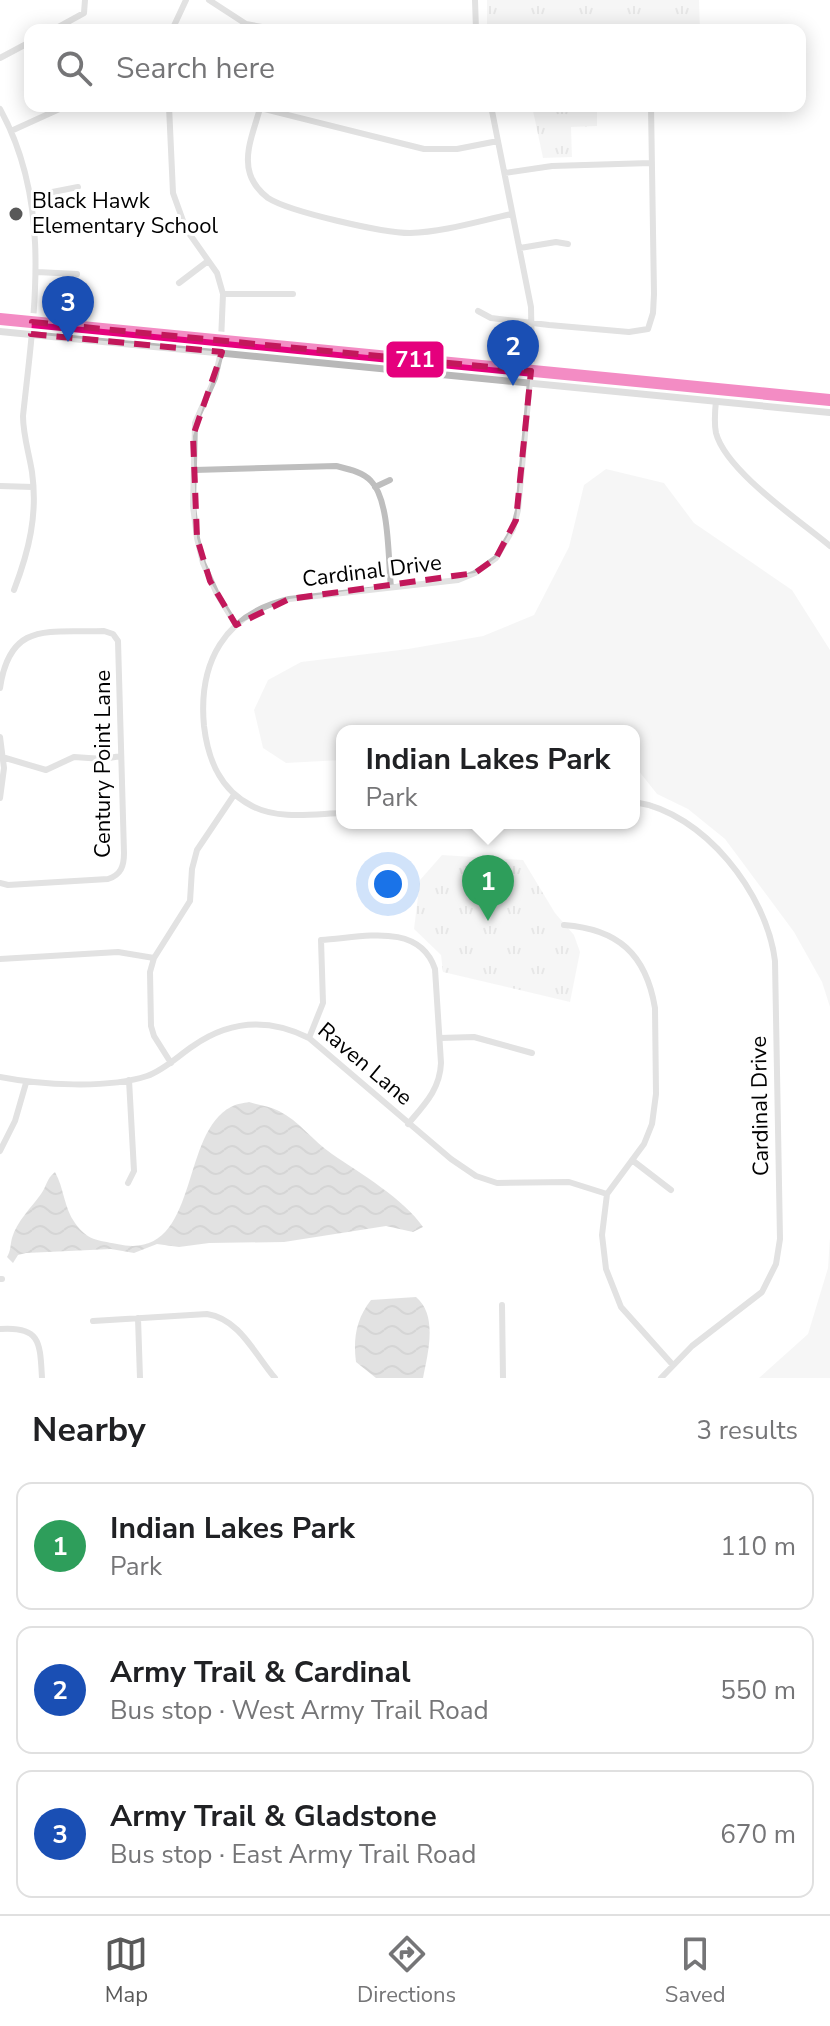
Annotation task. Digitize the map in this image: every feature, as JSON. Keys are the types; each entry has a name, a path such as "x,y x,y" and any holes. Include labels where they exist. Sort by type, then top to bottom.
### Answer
{"main road":[{"path":"0,319 830,400"},
{"path":"0,331 830,412"}],"street":[{"path":"64,24 84,13 85,0"},
{"path":"175,24 186,0"},
{"path":"209,0 246,24"},
{"path":"475,0 476,24"},
{"path":"0,58 24,45"},
{"path":"0,109 11,131 32,196 36,232 37,272 23,416 33,487 33,523 29,548 14,590"},
{"path":"11,131 53,112"},
{"path":"169,112 170,168 175,203 187,232 217,273 223,294 221,341"},
{"path":"255,112 249,167 258,190 275,201 364,227 401,233 512,214"},
{"path":"276,112 424,149 457,149 498,141"},
{"name":"Cardinal Drive","path":"234,795 219,777 209,755 202,702 212,658 236,625 265,606 289,599 458,580 496,558 507,542 518,510 531,371 532,322 492,112"},
{"path":"478,311 491,318 629,332 648,329 654,294 651,112"},
{"path":"505,173 552,166 651,163"},
{"path":"32,196 78,187"},
{"path":"520,248 556,242 568,244"},
{"path":"179,283 208,261"},
{"path":"37,272 77,274"},
{"path":"223,294 293,294"},
{"path":"221,352 215,378 195,423 194,522 203,563 236,625"},
{"path":"717,390 714,424 717,437 734,466 830,546"},
{"path":"194,470 336,466 355,471 372,481 383,508 391,587"},
{"path":"375,487 390,480"},
{"path":"0,486 33,487"},
{"name":"Century Point Lane","path":"0,688 15,646 33,633 104,631 113,634 120,649 124,862 117,876 108,879 0,883"},
{"path":"0,737 0,798"},
{"path":"2,757 46,770 74,757 103,759 121,756"},
{"path":"171,1063 151,1026 149,980 154,958 187,909 194,860 203,839 234,795 251,806 277,814 336,813"},
{"name":"Cardinal Drive","path":"640,804 667,811 704,833 758,903 772,938 775,961 780,1239 776,1264 762,1292 672,1364 661,1378"},
{"path":"564,925 594,929 630,950 641,965 652,991 655,1008 655,1109 648,1137 607,1194 602,1235 611,1285 632,1322 672,1364"},
{"path":"309,1038 323,1003 321,940 395,936 419,944 432,959 435,969 441,1070 437,1086 408,1124"},
{"path":"0,959 118,952 154,958"},
{"name":"Raven Lane","path":"0,1077 26,1083 61,1084 129,1080 152,1074 205,1038 238,1025 268,1024 309,1038 463,1169 484,1180 506,1185 569,1182 607,1194"},
{"path":"440,1038 474,1037 532,1053"},
{"path":"128,1183 134,1171 129,1080"},
{"path":"0,1151 15,1121 26,1083"},
{"path":"632,1160 671,1190"},
{"path":"502,1305 503,1378"},
{"path":"93,1321 207,1314 224,1319 235,1326 275,1378"},
{"path":"138,1318 140,1378"},
{"path":"0,1329 26,1330 34,1336 40,1347 42,1378"},
{"path":"261,1378 269,1372"}],"highlighted area":[{"path":"32,322 531,371 516,520 496,558 475,573 289,599 236,625 210,581 197,538 193,436 222,352 31,334"}],"green space":[{"path":"487,0 699,0 700,24 487,24"},
{"path":"533,112 597,112 597,126 571,127 572,157 543,158"},
{"path":"606,469 664,483 694,523 792,590 830,650 830,1007 822,982 794,932 725,839 688,809 657,794 640,773 640,725 336,725 336,760 286,763 263,748 254,710 268,680 301,662 483,636 534,615 569,547 584,485"},
{"path":"442,855 523,860 555,913 574,935 580,952 570,1002 443,972 441,955 414,929 420,880"},
{"path":"830,1237 830,1378 759,1378 808,1334 828,1268"}],"water":[{"path":"249,1102 286,1115 325,1149 393,1197 423,1227 413,1232 386,1226 284,1242 209,1243 179,1247 157,1244 134,1253 111,1249 26,1253 18,1255 13,1263 7,1257 17,1226 55,1172 71,1217 89,1236 117,1244 144,1245 163,1234 176,1216 203,1142 214,1121 231,1107"},
{"path":"416,1297 427,1314 430,1335 423,1378 376,1378 356,1362 355,1337 362,1314 371,1300"}],"transit line":[{"name":"711","path":"0,319 830,400"}],"place":[{"name":"Black Hawk Elementary School","path":"16,214"},
{"name":"Army Trail & Gladstone","path":"68,342"},
{"name":"Army Trail & Cardinal","path":"513,386"},
{"name":"Indian Lakes Park","path":"488,921"}]}
